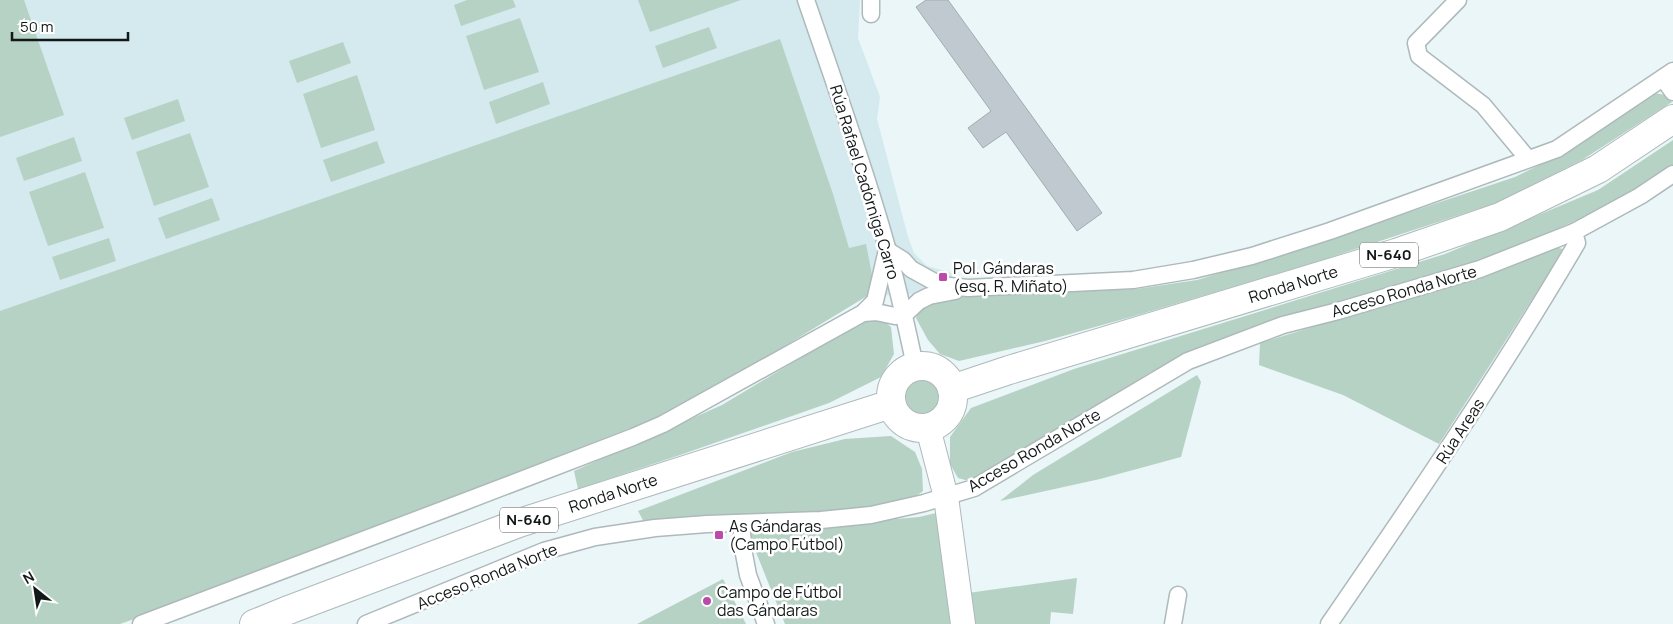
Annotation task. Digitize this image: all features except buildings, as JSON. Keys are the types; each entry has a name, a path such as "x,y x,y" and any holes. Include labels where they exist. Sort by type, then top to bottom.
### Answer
{"highway":[{"name":"Ronda Norte","path":"952,389 1396,253 1500,216 1598,168 1673,119"},
{"path":"915,366 934,368 948,380 952,389 951,409 938,424 928,428 909,426 894,413 891,404 890,394 898,376 915,366"},
{"name":"Ronda Norte","path":"254,624 519,523 891,404"}],"main road":[{"path":"928,428 946,497 962,624"}],"street":[{"name":"Rúa Rafael Cadórniga Carro","path":"806,0 842,102 877,211 915,366"},
{"path":"1458,0 1416,43 1419,56 1482,105 1528,159"},
{"path":"863,313 876,312 894,316 904,315 919,301 929,296 968,288 1132,280 1193,270 1252,256 1321,234 1557,149 1668,74 1673,92"},
{"name":"Acceso Ronda Norte","path":"366,624 544,551 596,537 655,528 821,520 871,515 946,497 974,488 1188,361 1283,325 1480,270 1574,232 1640,196 1673,174"},
{"name":"Rúa Areas","path":"1329,624 1424,488 1533,319 1578,243 1574,232"},
{"path":"141,624 633,437 662,424 863,313 875,301 887,250 903,260 911,269 940,285 968,288"},
{"path":"741,523 748,574 766,624"},
{"path":"1173,624 1178,594"}],"shaded area":[{"path":"0,0 860,0 858,38 880,97 877,119 908,237 914,253 927,266 952,273 953,288 924,294 867,296 727,381 664,415 120,624 0,624"}],"green space":[{"path":"0,0 24,0 64,115 0,137"},
{"path":"467,0 513,0 516,7 461,26 454,5"},
{"path":"638,0 741,0 650,32"},
{"path":"520,18 539,72 484,90 466,36"},
{"path":"709,27 717,48 663,68 655,46"},
{"path":"780,39 833,194 849,248 866,244 872,275 867,296 727,381 664,415 156,611 120,624 0,624 0,311"},
{"path":"343,42 351,63 297,83 289,61"},
{"path":"357,75 375,130 321,148 303,94"},
{"path":"543,82 550,104 496,124 489,102"},
{"path":"1654,93 1666,95 1672,102 1582,160 1496,203 1313,263 1045,341 959,361 940,354 928,340 916,318 919,310 934,297 1136,289 1197,280 1299,249 1515,177 1570,150"},
{"path":"178,99 185,121 132,140 124,118"},
{"path":"190,133 209,187 154,206 136,152"},
{"path":"74,137 82,161 24,181 16,158"},
{"path":"1673,140 1673,165 1666,171 1612,204 1518,247 1449,271 1304,312 1225,339 1149,373 1047,439 969,481 958,478 950,464 950,437 971,408 1074,369 1445,254 1598,190"},
{"path":"377,141 385,163 331,182 323,160"},
{"path":"85,172 104,228 48,246 29,192"},
{"path":"212,198 220,220 166,239 158,218"},
{"path":"109,238 116,261 60,280 52,257"},
{"path":"1558,247 1564,250 1439,444 1343,395 1259,365 1260,343 1509,267"},
{"path":"879,316 891,327 894,354 881,377 829,403 578,489 574,471 722,405 859,323"},
{"path":"1197,375 1201,382 1181,457 1100,479 1000,501 1033,475"},
{"path":"922,378 935,384 941,397 935,410 922,416 909,410 903,397 909,384"},
{"path":"891,436 915,452 922,469 923,491 910,498 891,504 818,512 644,522 638,511 792,452 845,439"},
{"path":"936,513 940,521 955,624 785,624 749,535 755,531 919,517"},
{"path":"1077,578 1073,614 1051,612 1050,624 972,624 968,593"},
{"name":"Campo de Fútbol das Gándaras","path":"723,579 746,624 637,624"}],"place":[{"name":"Pol. Gándaras (esq. R. Miñato)","path":"943,277"},
{"name":"As Gándaras (Campo Fútbol)","path":"719,535"},
{"name":"Campo de Fútbol das Gándaras","path":"707,601"}]}
